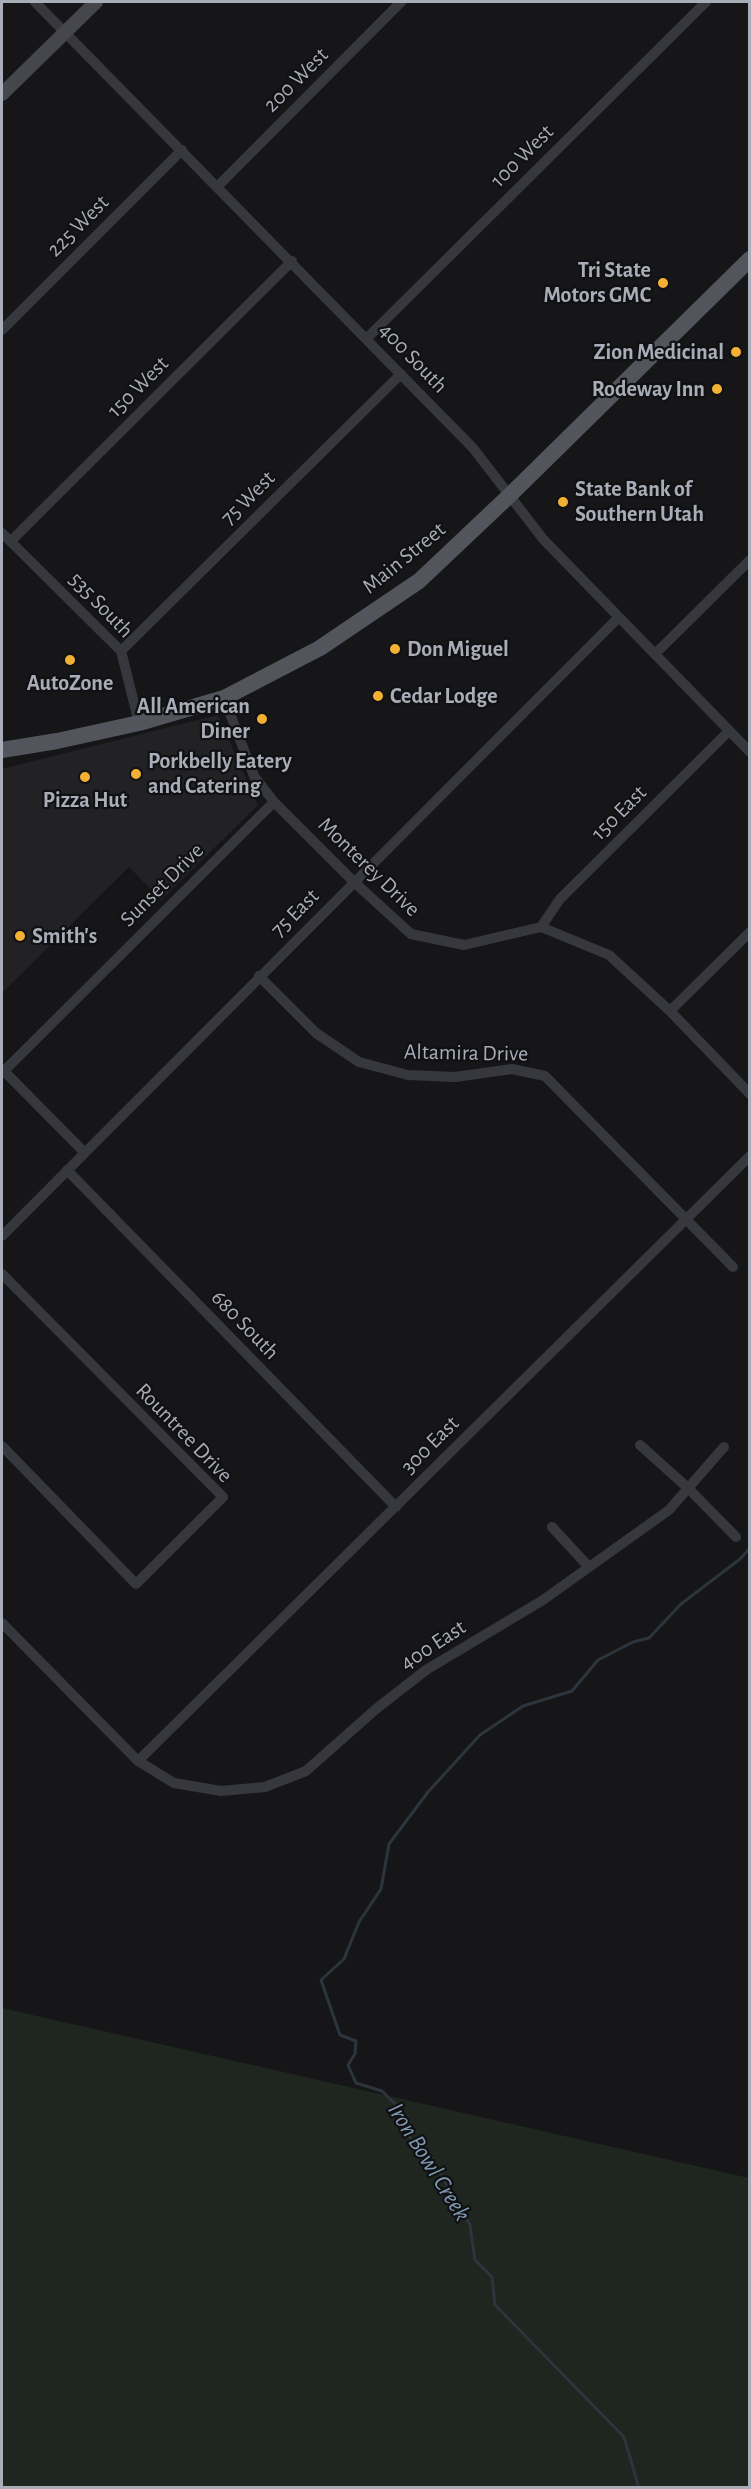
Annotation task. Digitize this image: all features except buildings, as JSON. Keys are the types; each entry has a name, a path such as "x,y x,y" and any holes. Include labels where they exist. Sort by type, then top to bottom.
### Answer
{"main road":[{"name":"Main Street","path":"2,750 57,741 139,723 224,698 320,648 419,581 510,495 750,259"}],"street":[{"name":"400 South","path":"35,2 292,261 473,448 543,538 750,752"},
{"path":"2,94 96,2"},
{"name":"200 West","path":"218,186 401,2"},
{"name":"100 West","path":"367,338 706,2"},
{"name":"225 West","path":"2,330 182,150"},
{"name":"150 West","path":"11,541 292,261"},
{"name":"75 West","path":"121,651 401,374"},
{"name":"535 South","path":"2,533 121,651 139,723"},
{"path":"655,654 750,560"},
{"name":"75 East","path":"2,1236 618,618"},
{"name":"Monterey Drive","path":"224,698 254,776 274,802 354,882 411,934 464,945 541,927"},
{"name":"150 East","path":"541,927 560,899 729,731"},
{"name":"Sunset Drive","path":"3,1072 274,802"},
{"path":"541,927 609,955 670,1011 750,1094"},
{"path":"670,1011 750,932"},
{"name":"Altamira Drive","path":"259,976 316,1034 359,1062 408,1076 455,1077 512,1070 545,1076 733,1267"},
{"path":"3,1072 84,1152"},
{"name":"300 East","path":"138,1761 750,1156"},
{"name":"680 South","path":"67,1170 396,1507"},
{"name":"Rountree Drive","path":"2,1274 223,1497 136,1584 2,1446"},
{"path":"640,1445 688,1488 736,1537"},
{"name":"400 East","path":"2,1623 138,1761 174,1783 221,1791 265,1787 306,1771 376,1709 426,1670 543,1600 669,1510 724,1447"},
{"path":"552,1527 588,1566"}],"shaded area":[{"path":"218,715 258,805 161,900 129,867 2,993 2,769"},
{"path":"2,2008 749,2178 749,2487 2,2487"}],"waterway":[{"name":"Iron Bowl Creek","path":"639,2488 624,2437 495,2305 492,2277 475,2260 470,2225 430,2156 413,2144 396,2105 382,2091 356,2083 348,2065 355,2054 356,2041 340,2035 321,1980 344,1959 359,1922 381,1889 389,1844 428,1792 480,1735 523,1706 572,1691 598,1660 633,1642 649,1638 681,1604 740,1559 750,1548"}],"place":[{"name":"Tri State Motors GMC","path":"663,283"},
{"name":"Zion Medicinal","path":"736,352"},
{"name":"Rodeway Inn","path":"717,389"},
{"name":"State Bank of Southern Utah","path":"563,502"},
{"name":"Don Miguel","path":"395,649"},
{"name":"AutoZone","path":"70,660"},
{"name":"Cedar Lodge","path":"378,696"},
{"name":"All American Diner","path":"262,719"},
{"name":"Porkbelly Eatery and Catering","path":"136,774"},
{"name":"Pizza Hut","path":"85,777"},
{"name":"Smith's","path":"20,936"}]}
